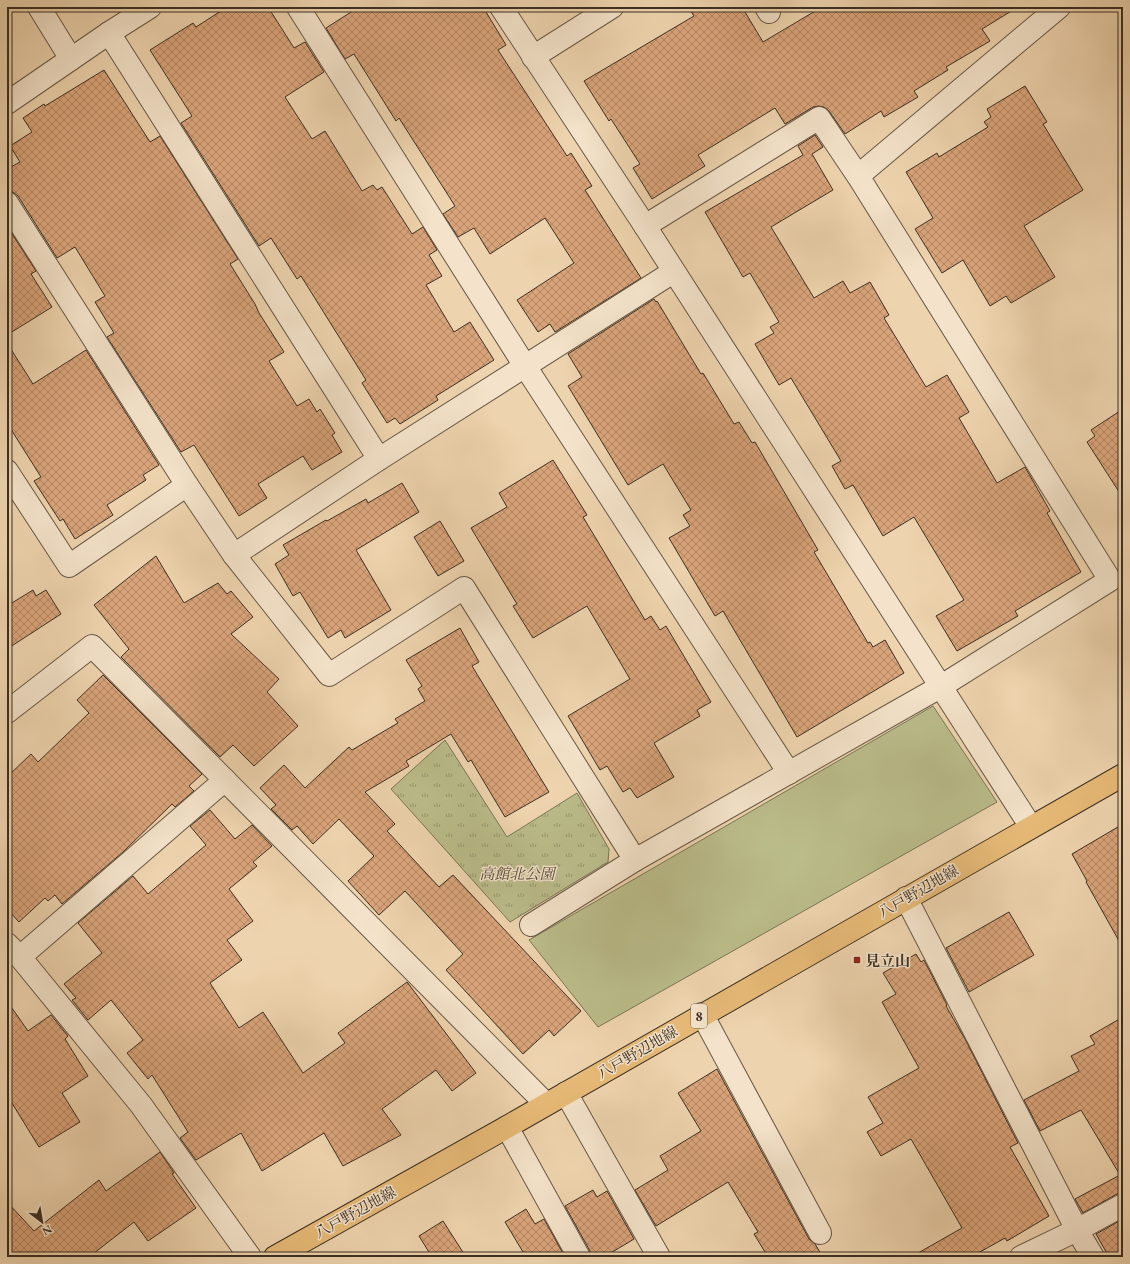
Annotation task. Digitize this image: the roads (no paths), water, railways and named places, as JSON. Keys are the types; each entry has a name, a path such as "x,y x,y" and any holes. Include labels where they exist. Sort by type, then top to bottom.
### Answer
{"main road":[{"name":"八戸野辺地線","path":"275,1257 507,1127 702,1014 1123,775"}],"street":[{"path":"39,7 71,59"},
{"path":"7,103 109,33 150,7"},
{"path":"298,7 525,366 790,773"},
{"path":"501,7 644,226 1031,827"},
{"path":"533,57 612,7"},
{"path":"858,176 1059,7"},
{"path":"109,33 379,459"},
{"path":"531,925 635,860 940,687 1110,580 858,176 819,118 644,226"},
{"path":"7,203 187,485 234,555 329,675 464,588 635,860"},
{"path":"234,555 379,459 673,272"},
{"path":"7,471 69,566 187,485"},
{"path":"7,712 92,646 546,1104"},
{"path":"225,780 14,951 141,1105 250,1257"},
{"path":"906,898 1077,1230 1094,1257"},
{"path":"702,1014 820,1233"},
{"path":"566,1093 659,1257"},
{"path":"507,1127 579,1257"},
{"path":"1021,1257 1077,1230 1123,1205"}],"place":[{"name":"見立山","path":"857,960"}],"park label":[{"name":"高館北公園","path":"517,873"}]}
